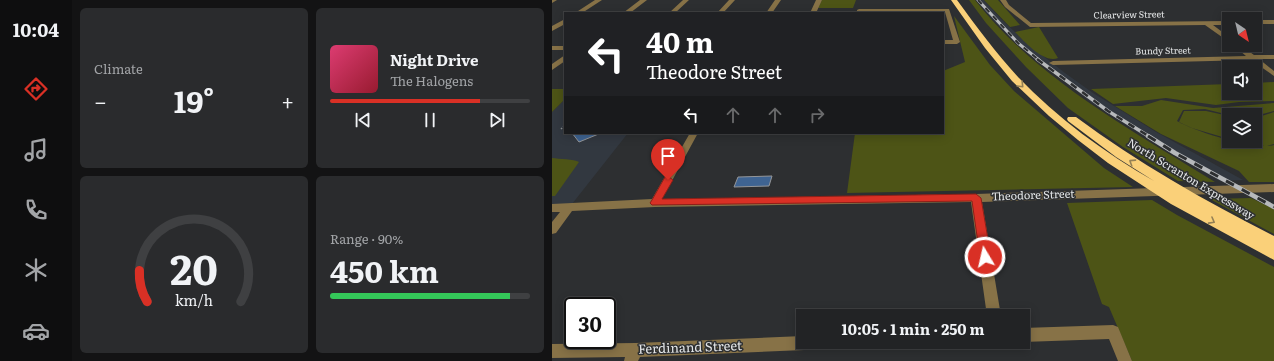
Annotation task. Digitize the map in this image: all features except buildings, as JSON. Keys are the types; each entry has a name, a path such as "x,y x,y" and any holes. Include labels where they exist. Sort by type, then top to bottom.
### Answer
{"highway":[{"path":"954,0 990,49 1026,90 1080,136 1179,202 1274,254"},
{"name":"North Scranton Expressway","path":"961,0 1006,58 1044,96 1096,137 1165,183 1274,242"}],"street":[{"path":"580,12 599,0"},
{"path":"627,12 644,0"},
{"path":"673,12 686,0"},
{"path":"721,12 732,0"},
{"path":"770,12 778,0"},
{"path":"813,12 819,0"},
{"name":"Clearview Street","path":"1003,0 1007,6 1030,25 1222,22"},
{"path":"859,10 948,10 956,42 944,42"},
{"path":"552,29 564,22"},
{"path":"1262,22 1274,22"},
{"path":"1206,23 1222,35"},
{"path":"552,48 564,48"},
{"path":"1246,52 1274,74"},
{"name":"Bundy Street","path":"1053,63 1274,57"},
{"path":"552,68 564,58"},
{"path":"655,203 693,134"},
{"name":"Theodore Street","path":"552,208 655,203 976,198 1274,188"},
{"path":"976,198 993,309"},
{"path":"552,230 569,207"},
{"path":"1030,334 1113,332 1125,361"},
{"name":"Ferdinand Street","path":"552,351 634,355 796,344"}],"shaded area":[{"path":"976,0 984,0 1002,20 1029,45 1093,93 1156,132 1243,180 1220,181 1161,147 1092,103 1012,39 990,17"},
{"path":"564,100 564,134 627,134 572,204 552,204 552,112"}],"green space":[{"path":"822,0 856,0 853,8 818,8"},
{"path":"969,0 975,0 1000,28 1056,79 1118,122 1215,182 1178,181 1123,147 1068,108 1026,67 986,23"},
{"path":"984,0 998,0 1020,25 1010,27"},
{"path":"954,16 990,65 1014,91 1104,168 1133,187 847,193 855,134 944,134 944,71 965,62"},
{"path":"1039,27 1058,58 1047,58 1041,55 1029,46 1015,32"},
{"path":"1274,82 1274,101 1239,102 1216,105 1166,98 1113,104 1091,89 1222,84 1222,100 1262,100 1262,83"},
{"path":"552,89 564,89 564,100 552,112"},
{"path":"1161,100 1213,108 1274,103 1274,111 1262,114 1262,108 1222,108 1222,113 1205,109 1183,110 1177,121 1197,130 1222,138 1222,148 1262,148 1262,146 1274,145 1274,182 1249,182 1239,171 1161,134 1115,106 1142,106"},
{"path":"1184,111 1206,111 1222,114 1222,137 1192,128 1179,122"},
{"path":"1274,112 1274,144 1262,145 1262,116"},
{"path":"552,158 579,162 555,196 552,196"},
{"path":"1251,198 1274,209 1274,234 1210,199"},
{"path":"1152,200 1274,267 1274,361 1132,361 1109,307 1102,304 1067,203"}],"railway":[{"path":"978,0 1018,43 1039,60"},
{"path":"1037,59 1108,111 1150,137"},
{"path":"1148,136 1175,153 1274,207"}],"route":[{"path":"668,180 655,203 976,198 985,257"}]}
